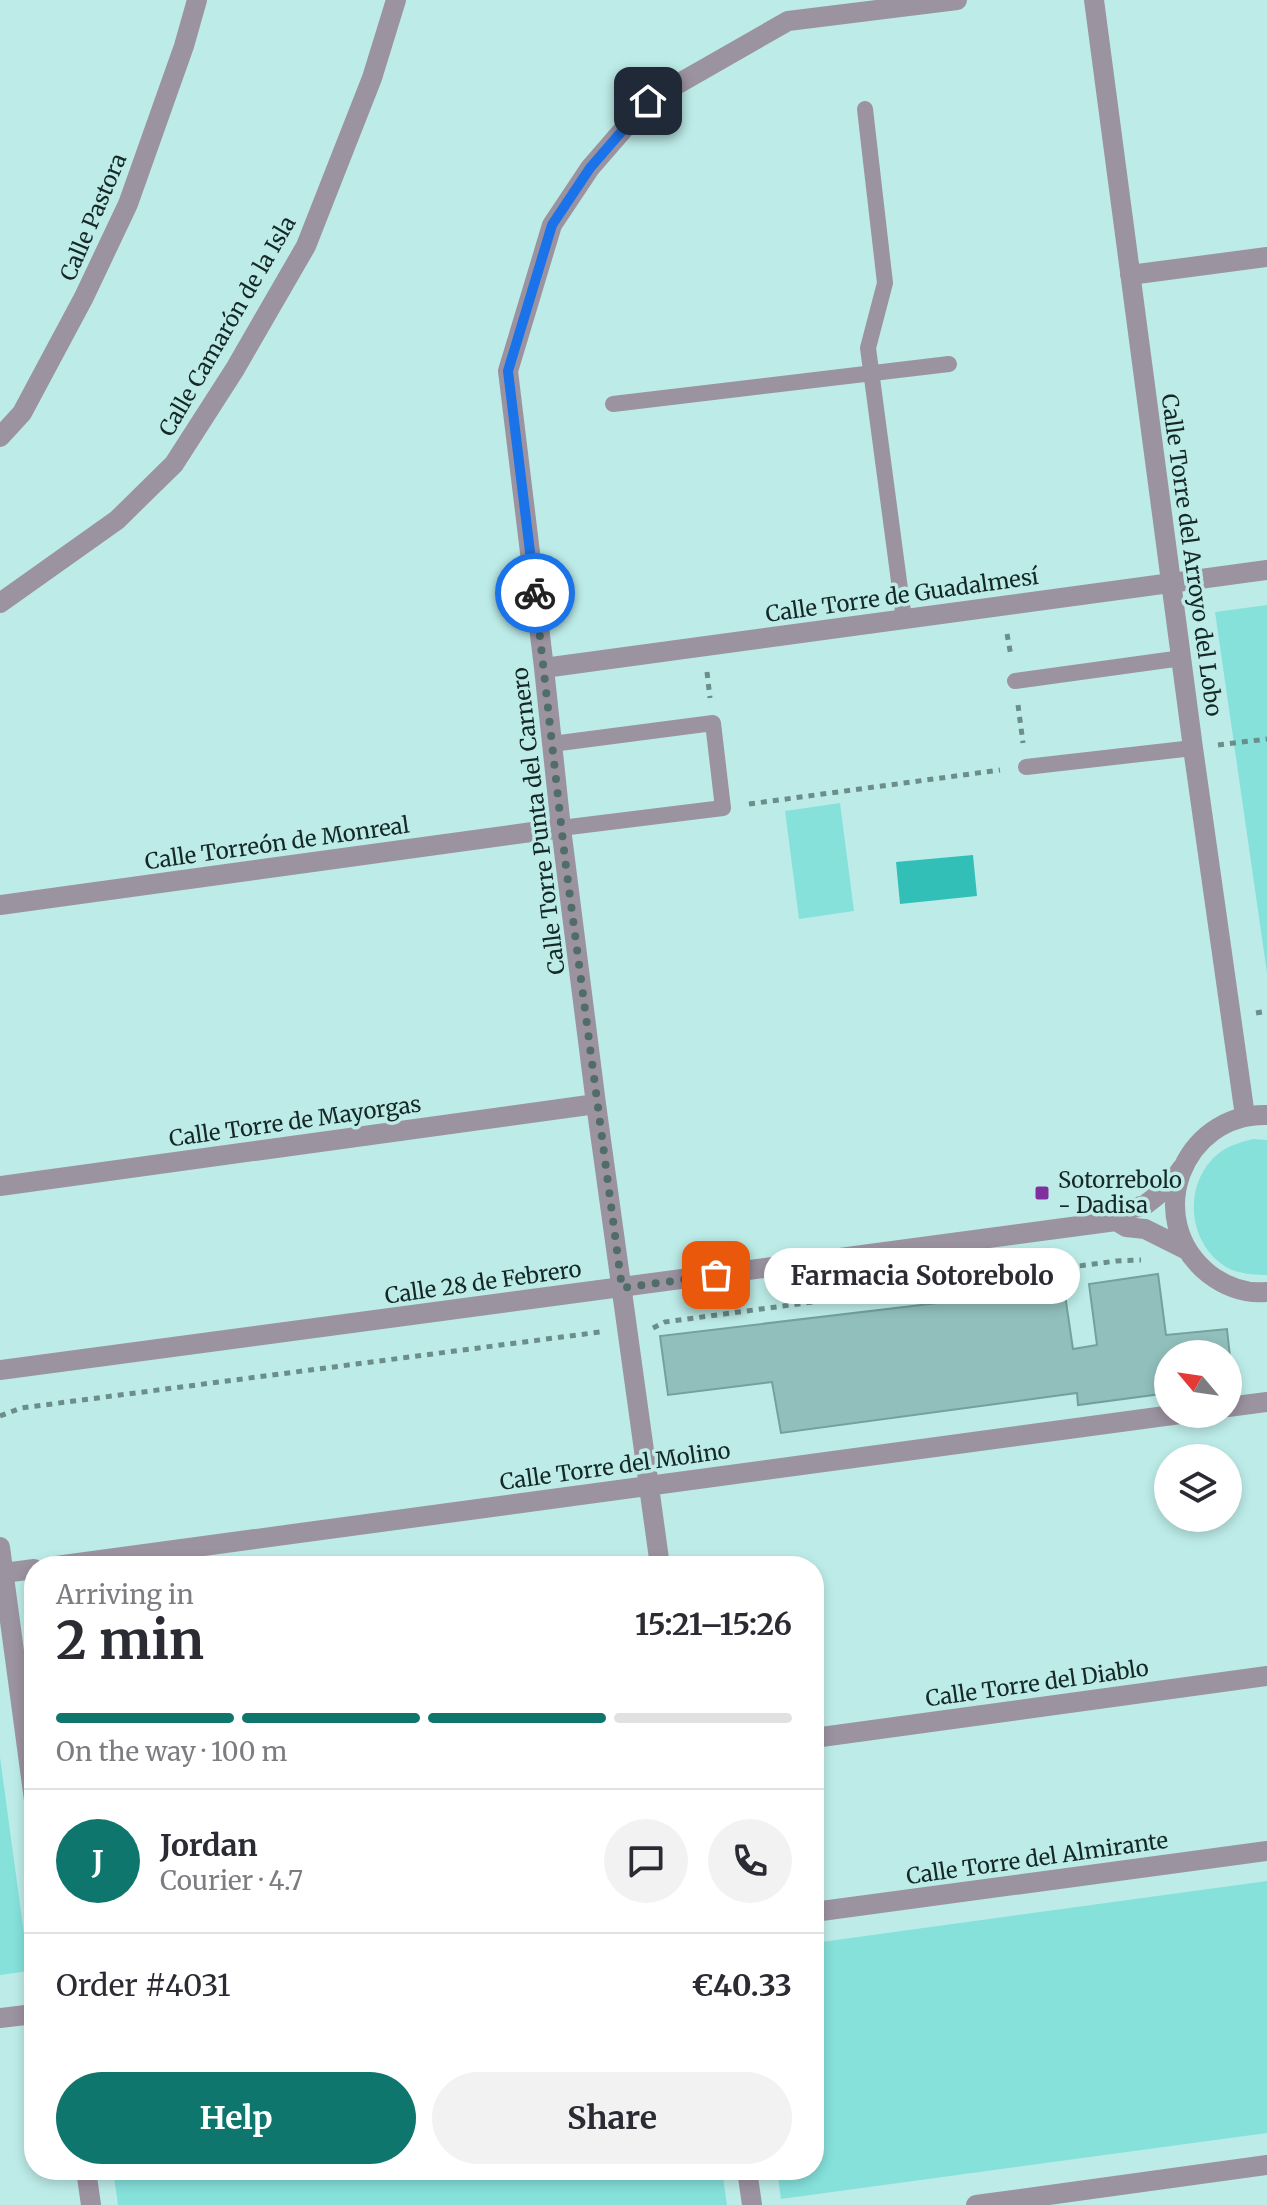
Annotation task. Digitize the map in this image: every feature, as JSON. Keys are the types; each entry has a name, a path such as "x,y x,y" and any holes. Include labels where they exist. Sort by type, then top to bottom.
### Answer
{"street":[{"name":"Calle Pastora","path":"0,437 22,413 84,297 128,204 184,46 197,0"},
{"name":"Calle Camarón de la Isla","path":"0,603 117,520 174,464 235,369 306,246 372,78 396,0"},
{"name":"Calle Torre Punta del Carnero","path":"659,1556 596,1104 508,371 552,225 590,168 648,101 788,21 957,0"},
{"name":"Calle Torre del Arroyo del Lobo","path":"1094,0 1245,1116"},
{"path":"1130,275 1267,257"},
{"name":"Calle Torre de Guadalmesí","path":"544,668 1267,570"},
{"name":"Calle Torreón de Monreal","path":"0,905 561,828"},
{"name":"Calle Torre de Mayorgas","path":"0,1186 596,1104"},
{"path":"1245,1116 1267,1115"},
{"name":"Calle 28 de Febrero","path":"0,1370 1116,1221 1130,1209 1145,1205 1170,1185 1192,1150 1207,1135 1225,1123 1245,1116"},
{"path":"1182,1168 1174,1210 1187,1250 1216,1280 1256,1293 1267,1292"},
{"name":"Calle 28 de Febrero","path":"1116,1221 1126,1227 1145,1229 1187,1250"},
{"path":"1242,1405 1267,1402"},
{"name":"Calle Torre del Molino","path":"130,1556 1154,1418"},
{"path":"0,1547 24,1724"},
{"path":"4,1573 24,1570"},
{"name":"Calle Torre del Diablo","path":"824,1737 1267,1676"},
{"name":"Calle Torre del Almirante","path":"824,1911 1267,1851"},
{"path":"0,2018 24,2015"},
{"path":"976,2205 1267,2165"},
{"path":"87,2180 91,2205"},
{"path":"748,2180 752,2205"}],"lane":[{"path":"865,109 885,283 868,348 904,619"},
{"path":"613,404 949,364"},
{"path":"1015,681 1182,658"},
{"path":"552,744 713,723 723,808 561,828"},
{"path":"1026,767 1193,748"}],"path":[{"path":"723,808 1026,767 1002,605"},
{"path":"704,646 713,723"},
{"path":"1193,748 1267,739"}],"shaded area":[{"path":"1267,605 1267,973 1215,612"},
{"path":"840,803 854,911 799,919 785,811"},
{"path":"973,855 977,896 900,904 896,862"},
{"path":"1253,1139 1267,1140 1267,1275 1235,1271 1216,1259 1205,1246 1194,1214 1194,1197 1207,1166 1223,1150"},
{"path":"0,1757 24,1934 24,1972 0,1975"},
{"path":"1267,1881 1267,2133 781,2199 778,2180 824,2180 824,1942"},
{"path":"114,2180 723,2180 727,2205 118,2205"}],"building":[{"path":"1158,1274 1166,1335 1227,1329 1228,1340 1154,1340 1154,1395 1078,1405 1077,1393 781,1433 772,1382 668,1395 660,1336 1064,1288 1073,1349 1097,1345 1089,1284"}],"way so far":[{"path":"535,593 565,859 622,1288 716,1275"}],"place":[{"name":"Sotorrebolo - Dadisa","path":"1042,1193"},
{"name":"Farmacia Sotorebolo","path":"716,1275"}],"route":[{"path":"535,593 508,371 552,225 590,168 648,101"}]}
